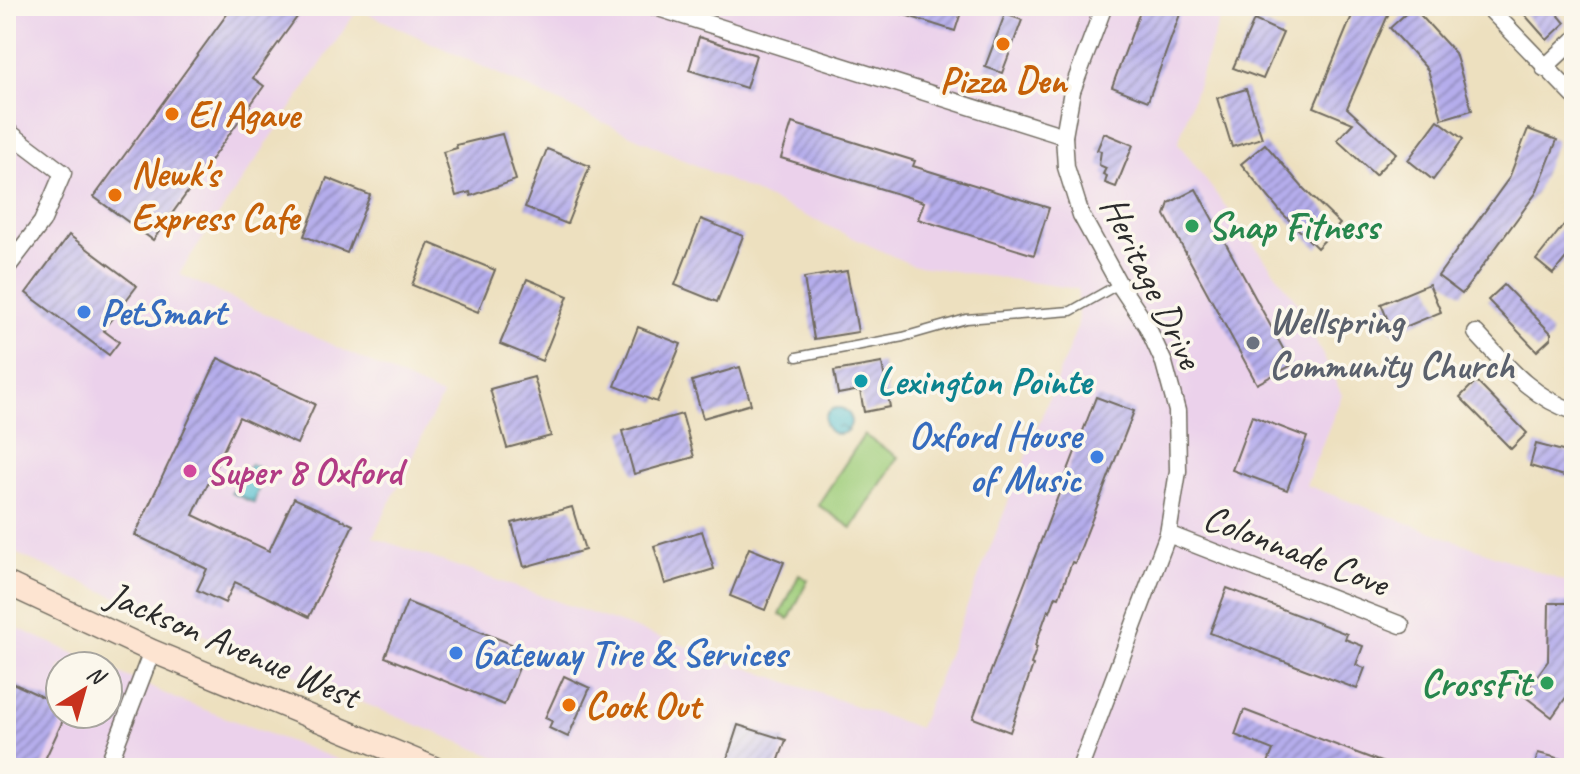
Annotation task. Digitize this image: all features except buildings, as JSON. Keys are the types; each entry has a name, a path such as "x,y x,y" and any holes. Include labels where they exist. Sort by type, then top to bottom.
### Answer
{"main road":[{"name":"Jackson Avenue West","path":"6,583 152,651 434,768"}],"street":[{"path":"652,6 1064,136"},
{"name":"Heritage Drive","path":"1084,767 1168,534 1178,471 1177,411 1164,363 1147,326 1086,225 1072,193 1066,167 1064,136 1072,91 1104,6"},
{"path":"1487,6 1574,96"},
{"path":"1544,68 1574,40"},
{"path":"6,130 63,173 42,222 6,269"},
{"path":"1476,333 1525,385 1559,407 1574,411"},
{"name":"Colonnade Cove","path":"1168,534 1401,625"},
{"path":"107,768 152,651"}],"lane":[{"path":"797,357 903,337 966,319 1071,311 1119,284"}],"shaded area":[{"path":"6,6 1224,6 1178,143 1297,302 1342,395 1306,485 1574,585 1574,768 523,768 307,680 6,549","holes":["358,9 912,265 1078,289 1078,325 919,728 373,537 442,396 179,274"]},
{"path":"6,623 67,650 44,650 44,730 124,730 124,675 181,701 360,768 6,768"}],"green space":[{"path":"864,435 898,457 852,528 818,505"},
{"path":"799,575 808,580 789,619 780,615"}],"water":[{"path":"838,408 847,412 851,421 847,430 838,434 829,430 825,421 829,412"},
{"path":"251,464 264,471 254,503 231,493"}],"place":[{"name":"Pizza Den","path":"1003,44"},
{"name":"El Agave","path":"172,114"},
{"name":"Newk's Express Cafe","path":"115,195"},
{"name":"Snap Fitness","path":"1192,226"},
{"name":"PetSmart","path":"84,312"},
{"name":"Wellspring Community Church","path":"1253,343"},
{"name":"Lexington Pointe","path":"861,381"},
{"name":"Oxford House of Music","path":"1097,457"},
{"name":"Super 8 Oxford","path":"190,471"},
{"name":"Gateway Tire & Services","path":"456,653"},
{"name":"CrossFit","path":"1547,683"},
{"name":"Cook Out","path":"569,705"}]}
